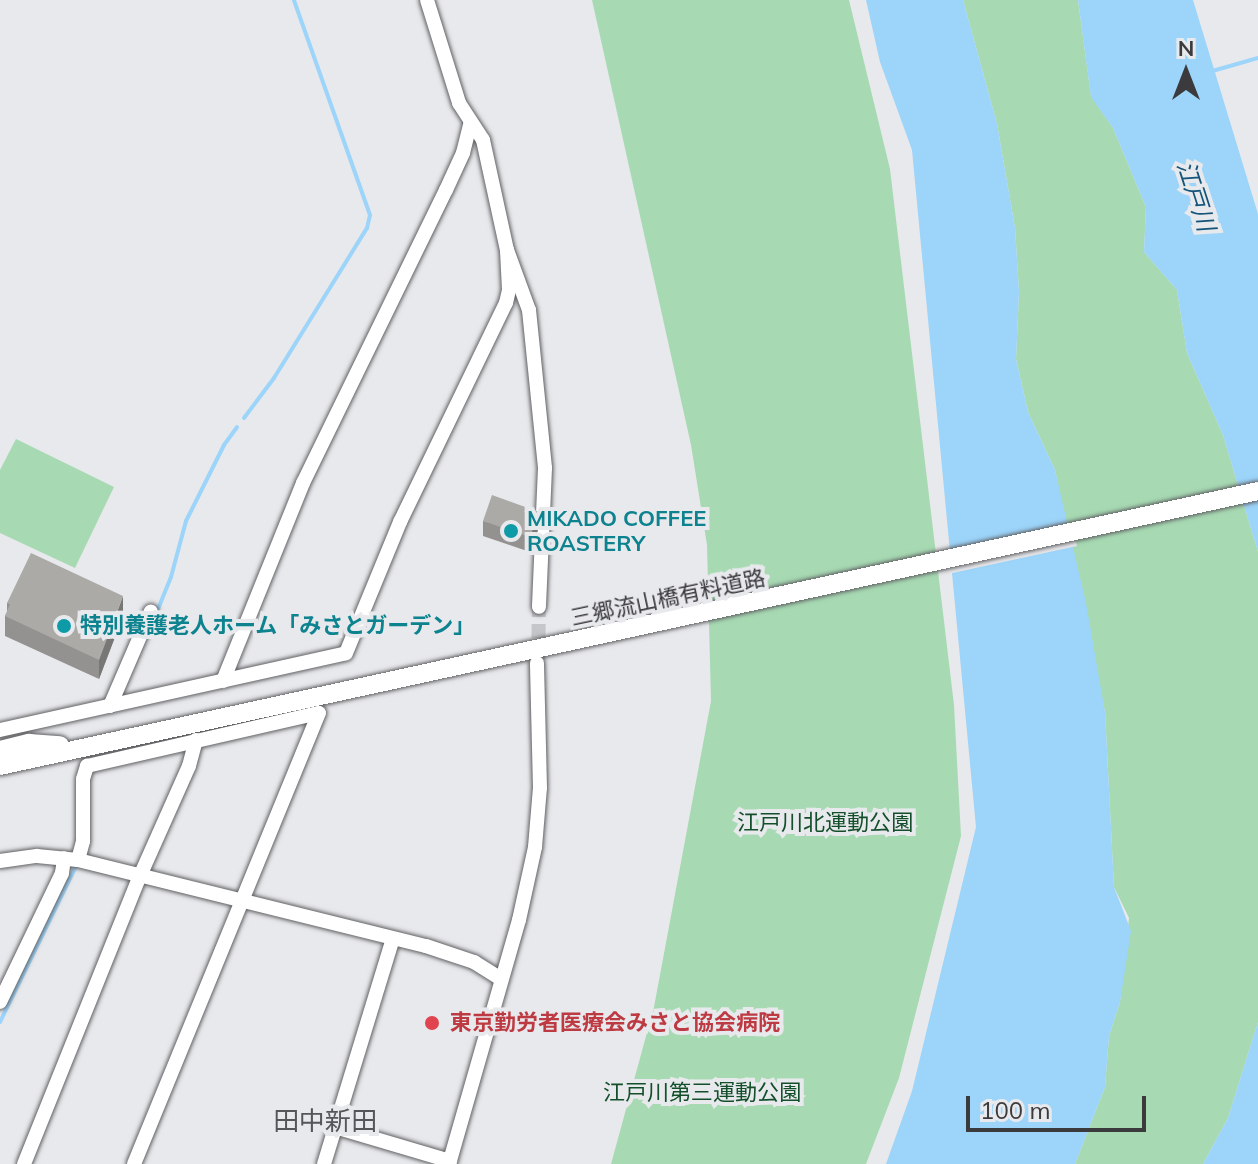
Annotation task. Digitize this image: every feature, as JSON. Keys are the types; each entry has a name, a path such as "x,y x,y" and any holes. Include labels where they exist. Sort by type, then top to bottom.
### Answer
{"main road":[{"name":"三郷流山橋有料道路","path":"0,766 291,702 529,659 604,637 1258,491"},
{"name":"三郷流山橋有料道路","path":"0,750 29,743 87,746"}],"street":[{"path":"427,0 459,103 483,140 507,250 529,310 542,435 545,499 539,607"},
{"path":"223,681 303,483 446,190 463,153 470,124"},
{"path":"0,730 346,653 400,522 506,303 509,290 507,250"},
{"path":"110,706 151,611"},
{"path":"335,1127 450,1162 519,920 538,823 529,659"},
{"path":"0,1002 62,873 83,841 83,779 87,766 319,713 134,1164"},
{"path":"24,1164 140,876 189,766 196,740"},
{"path":"0,861 20,856 71,859 455,955 501,979"},
{"path":"324,1164 393,939"}],"green space":[{"name":"江戸川北運動公園","path":"592,0 849,0 890,169 954,705 961,836 899,1078 866,1164 611,1164 654,1007 711,701 707,545 691,445"},
{"path":"963,0 1078,0 1091,96 1113,128 1146,207 1144,252 1177,290 1187,353 1223,435 1258,552 1258,1022 1228,1118 1203,1164 1075,1164 1105,1087 1109,1036 1120,1002 1129,918 1114,887 1105,712 1055,470 1028,412 1016,359 1019,292 1015,228 997,124"},
{"path":"16,439 114,487 75,568 0,533 0,470"}],"water":[{"path":"866,0 963,0 997,124 1015,228 1019,292 1016,359 1028,412 1055,470 1086,603 1105,712 1114,887 1131,931 1120,1002 1109,1036 1105,1087 1075,1164 886,1164 912,1091 976,827 912,150 880,62"},
{"name":"江戸川","path":"1078,0 1193,0 1258,214 1258,552 1223,435 1187,353 1177,290 1144,252 1146,207 1113,128 1091,97"},
{"path":"1258,1022 1258,1164 1203,1164 1228,1118"}],"pier":[{"path":"1072,524 1077,546 948,574 946,552"}],"building":[{"path":"492,495 539,512 530,537 483,521"},
{"name":"特別養護老人ホーム「みさとガーデン」","path":"31,553 123,596 99,660 5,616 10,604 7,603"}],"waterway":[{"path":"244,418 274,378 367,228 370,215 294,0"},
{"path":"1209,72 1258,58"},
{"path":"156,614 171,577 186,521 224,445 237,427"},
{"path":"0,1022 75,868"}],"tunnel":[{"path":"538,659 539,607"}],"place":[{"name":"MIKADO COFFEE ROASTERY","path":"511,531"},
{"name":"特別養護老人ホーム「みさとガーデン」","path":"64,626"},
{"name":"東京勤労者医療会みさと協会病院","path":"432,1023"}],"district":[{"name":"田中新田","path":"325,1121"}],"park label":[{"name":"江戸川第三運動公園","path":"702,1093"}]}
